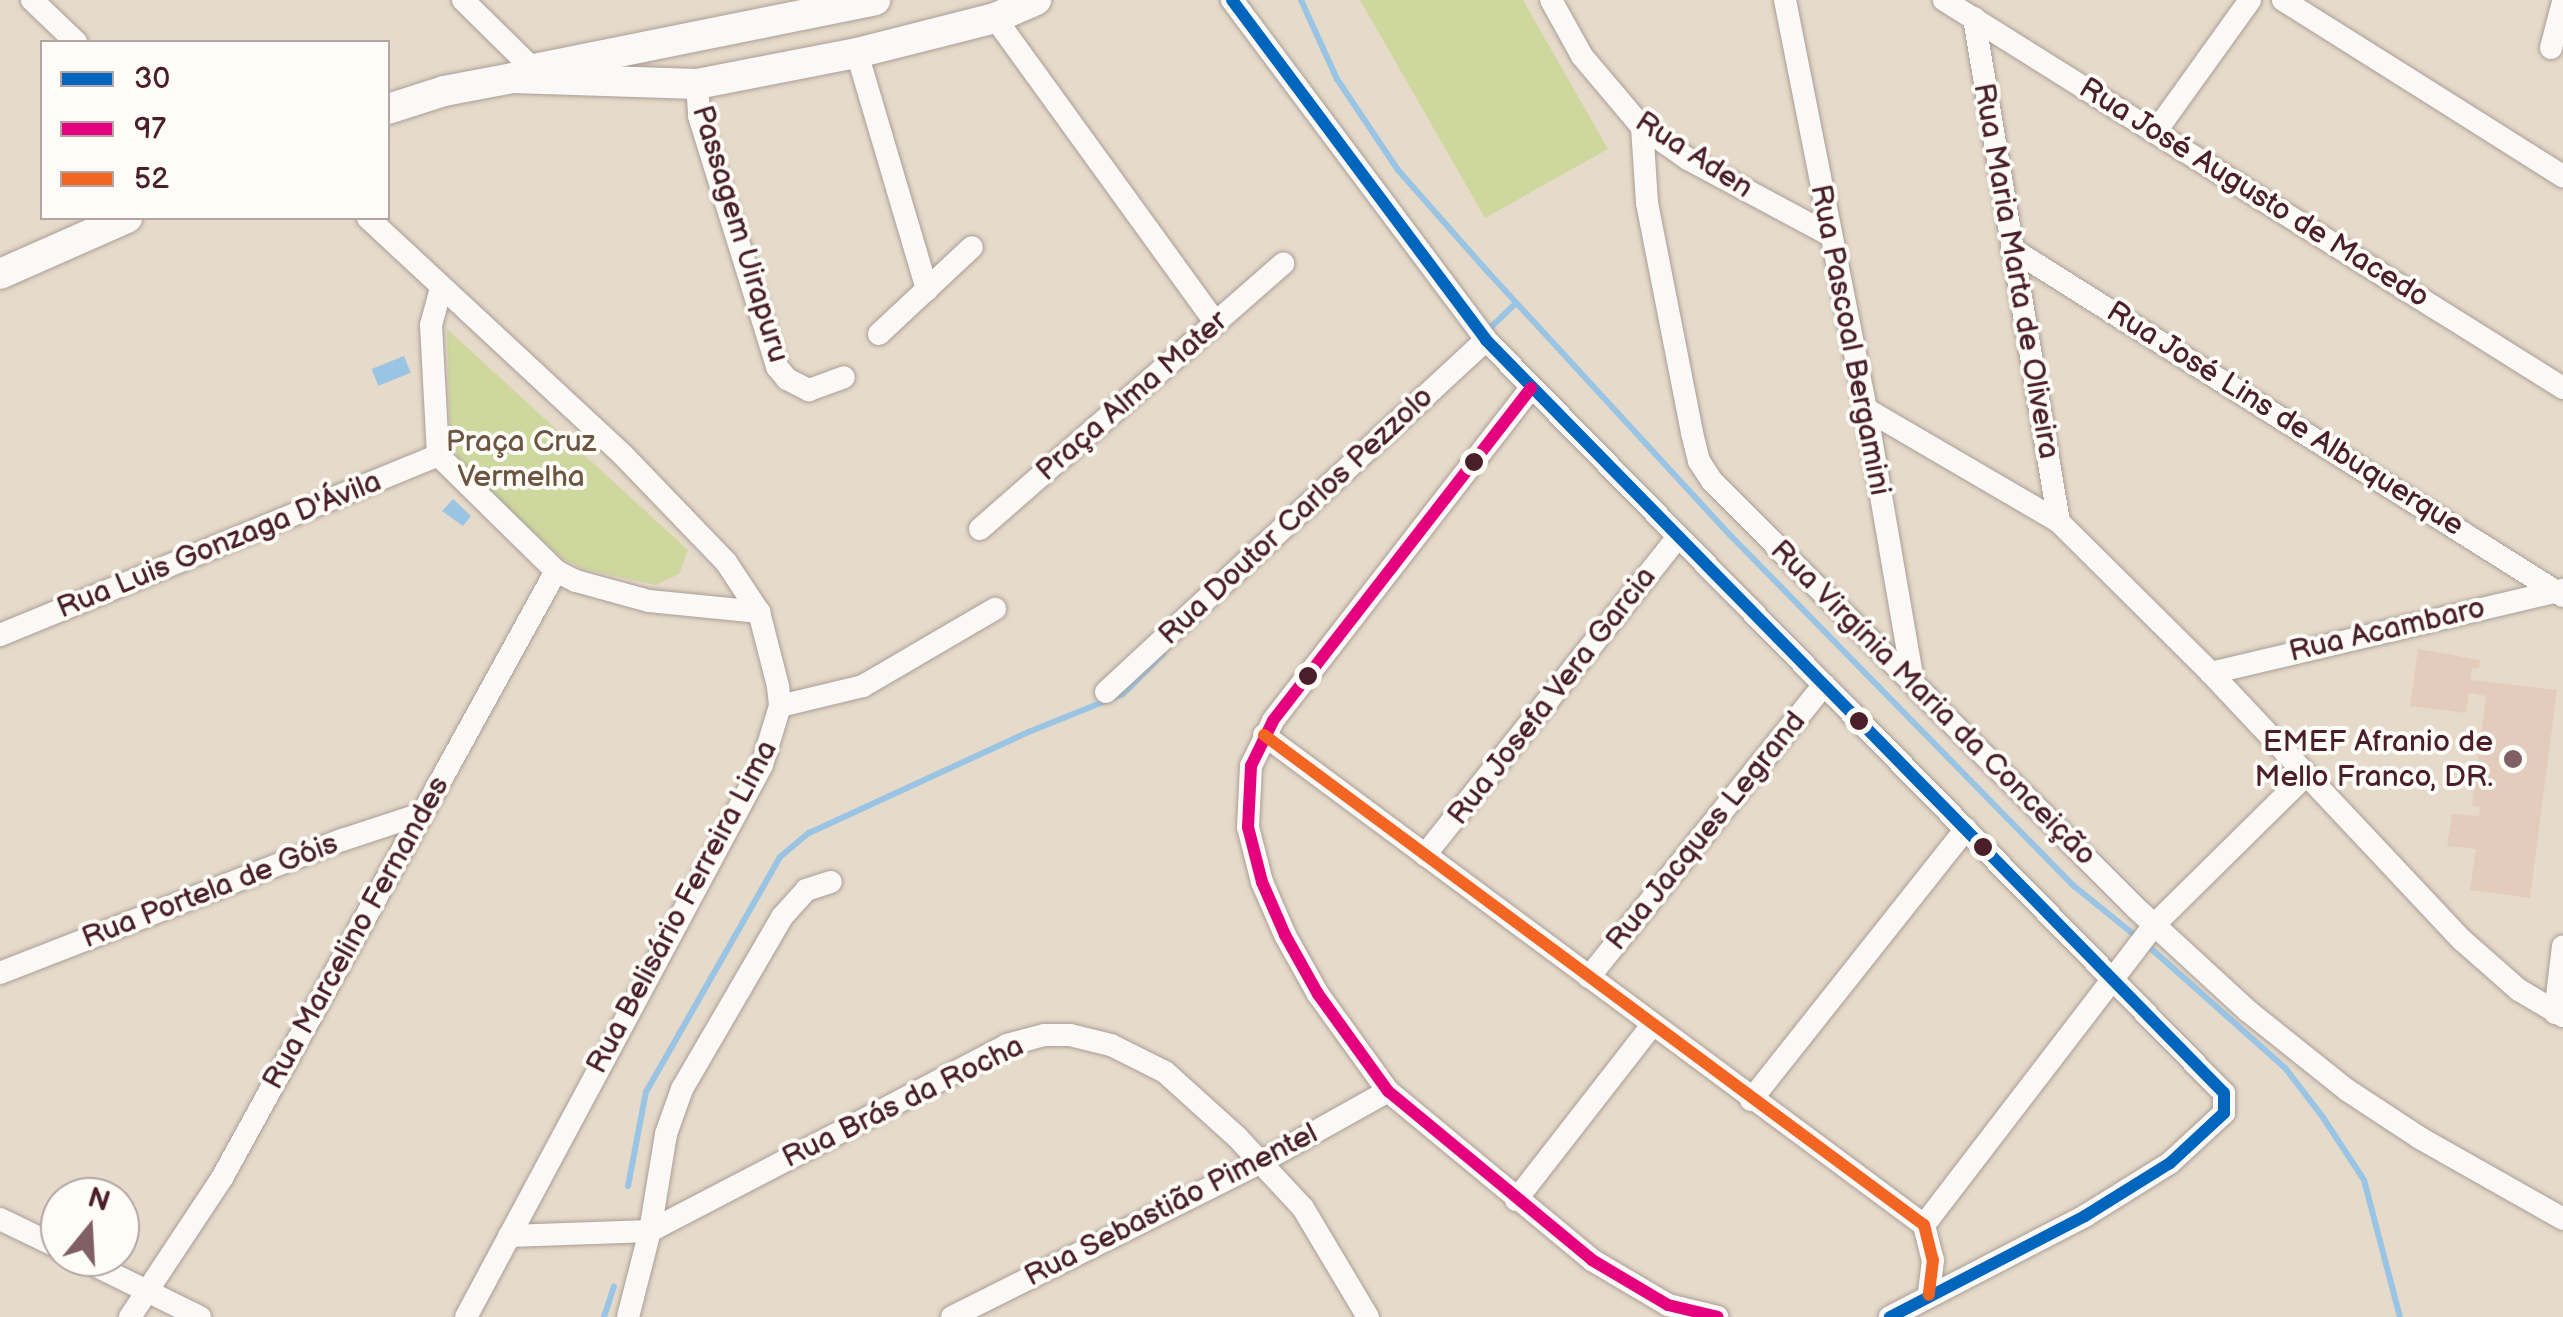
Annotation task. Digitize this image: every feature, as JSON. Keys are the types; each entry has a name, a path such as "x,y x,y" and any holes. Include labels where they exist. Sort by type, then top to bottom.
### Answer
{"main road":[{"path":"390,107 444,91 531,76 875,0"},
{"path":"531,76 697,84 857,53 996,18 1036,0"},
{"path":"697,84 711,35"},
{"path":"0,274 122,220"}],"street":[{"path":"32,0 74,40"},
{"path":"463,0 531,76"},
{"path":"1232,0 1486,340 1966,829 2116,971 2224,1093 2224,1113 2170,1163 2010,1257 1890,1317"},
{"name":"Rua Aden","path":"1551,0 1582,56 1642,127 1688,158 1828,234"},
{"name":"Rua Pascoal Bergamini","path":"1785,0 1828,234 1866,409 1913,681"},
{"name":"Rua José Augusto de Macedo","path":"1944,0 2563,388"},
{"path":"2156,131 2250,0"},
{"path":"2284,0 2563,176"},
{"path":"2552,48 2563,2"},
{"path":"996,18 1216,323"},
{"name":"Rua Maria Marta de Oliveira","path":"1974,18 2059,522"},
{"path":"857,53 927,290"},
{"name":"Passagem Uirapuru","path":"697,84 699,116 777,366 787,379 809,390 844,376"},
{"name":"Rua Virgínia Maria da Conceição","path":"1642,127 1647,202 1692,434 1699,462 1712,481 1913,681 2150,929 2347,1090 2420,1138 2563,1219"},
{"path":"370,220 637,469 726,562 759,612 775,669 780,706"},
{"path":"879,334 972,247"},
{"name":"Rua José Lins de Albuquerque","path":"2012,248 2561,592"},
{"name":"Praça Alma Mater","path":"980,529 1283,264"},
{"path":"441,288 431,324 438,455 556,571 591,587 649,601 759,612"},
{"name":"Rua Doutor Carlos Pezzolo","path":"1106,692 1486,340"},
{"path":"1531,388 1264,735 1251,766 1248,827 1262,882 1318,994 1388,1090 1516,1200 1665,1311 1718,1317"},
{"path":"1866,409 2059,522 2211,673 2490,967 2559,1014"},
{"name":"Rua Luis Gonzaga D'Ávila","path":"0,635 438,455"},
{"name":"Rua Josefa Vera Garcia","path":"1425,855 1678,537"},
{"name":"Rua Marcelino Fernandes","path":"130,1317 222,1178 556,571"},
{"name":"Rua Acambaro","path":"2211,673 2561,592"},
{"name":"Rua Belisário Ferreira Lima","path":"466,1317 762,765 780,706 863,686 995,609"},
{"name":"Rua Jacques Legrand","path":"1589,978 1824,685"},
{"path":"1264,735 1924,1225 1933,1260 1929,1295"},
{"path":"1924,1225 2150,929 2306,775"},
{"name":"Rua Portela de Góis","path":"0,973 342,840 422,814"},
{"path":"1751,1100 1966,829"},
{"path":"628,1317 650,1231 666,1134 687,1079 782,917 806,890 831,882"},
{"path":"2559,1014 2563,946"},
{"path":"1516,1200 1652,1025"},
{"name":"Rua Brás da Rocha","path":"508,1236 650,1231 1007,1045 1045,1035 1088,1038 1154,1065 1262,1161 1333,1251 1368,1317"},
{"name":"Rua Sebastião Pimentel","path":"952,1317 1262,1161 1388,1090"},
{"path":"0,1219 40,1238"},
{"path":"119,1277 200,1317 209,1317"}],"shaded area":[{"name":"EMEF Afranio de Mello Franco, DR.","path":"2418,649 2480,660 2479,668 2472,668 2471,680 2557,690 2530,898 2470,890 2476,849 2447,846 2452,814 2479,816 2480,807 2472,806 2486,696 2469,693 2466,713 2410,706"}],"green space":[{"path":"1360,0 1523,0 1608,149 1485,218"},
{"name":"Praça Cruz Vermelha","path":"447,329 688,550 679,574 656,585 584,569 562,558 472,476 457,455 450,433"}],"water":[{"path":"404,356 411,373 378,386 372,369"},
{"path":"453,499 471,516 463,526 442,511"}],"waterway":[{"path":"1301,0 1337,79 1398,170 1488,272 1731,536 2074,886 2137,937"},
{"path":"1487,331 1516,303"},
{"path":"628,1186 646,1092 780,857 809,833 1031,731 1123,694 1163,654"},
{"path":"2147,945 2286,1069 2322,1116 2364,1180 2400,1317"},
{"path":"604,1317 614,1287"}],"transit line":[{"name":"30","path":"1232,0 1486,340 2224,1093 2224,1113 2170,1163 2085,1216 1890,1317"},
{"name":"97","path":"1531,388 1273,721 1251,766 1248,827 1262,882 1285,935 1318,994 1388,1091 1592,1260 1668,1305 1718,1317"},
{"name":"52","path":"1264,735 1924,1225 1933,1260 1929,1295"}],"place":[{"name":"EMEF Afranio de Mello Franco, DR.","path":"2513,759"}]}
